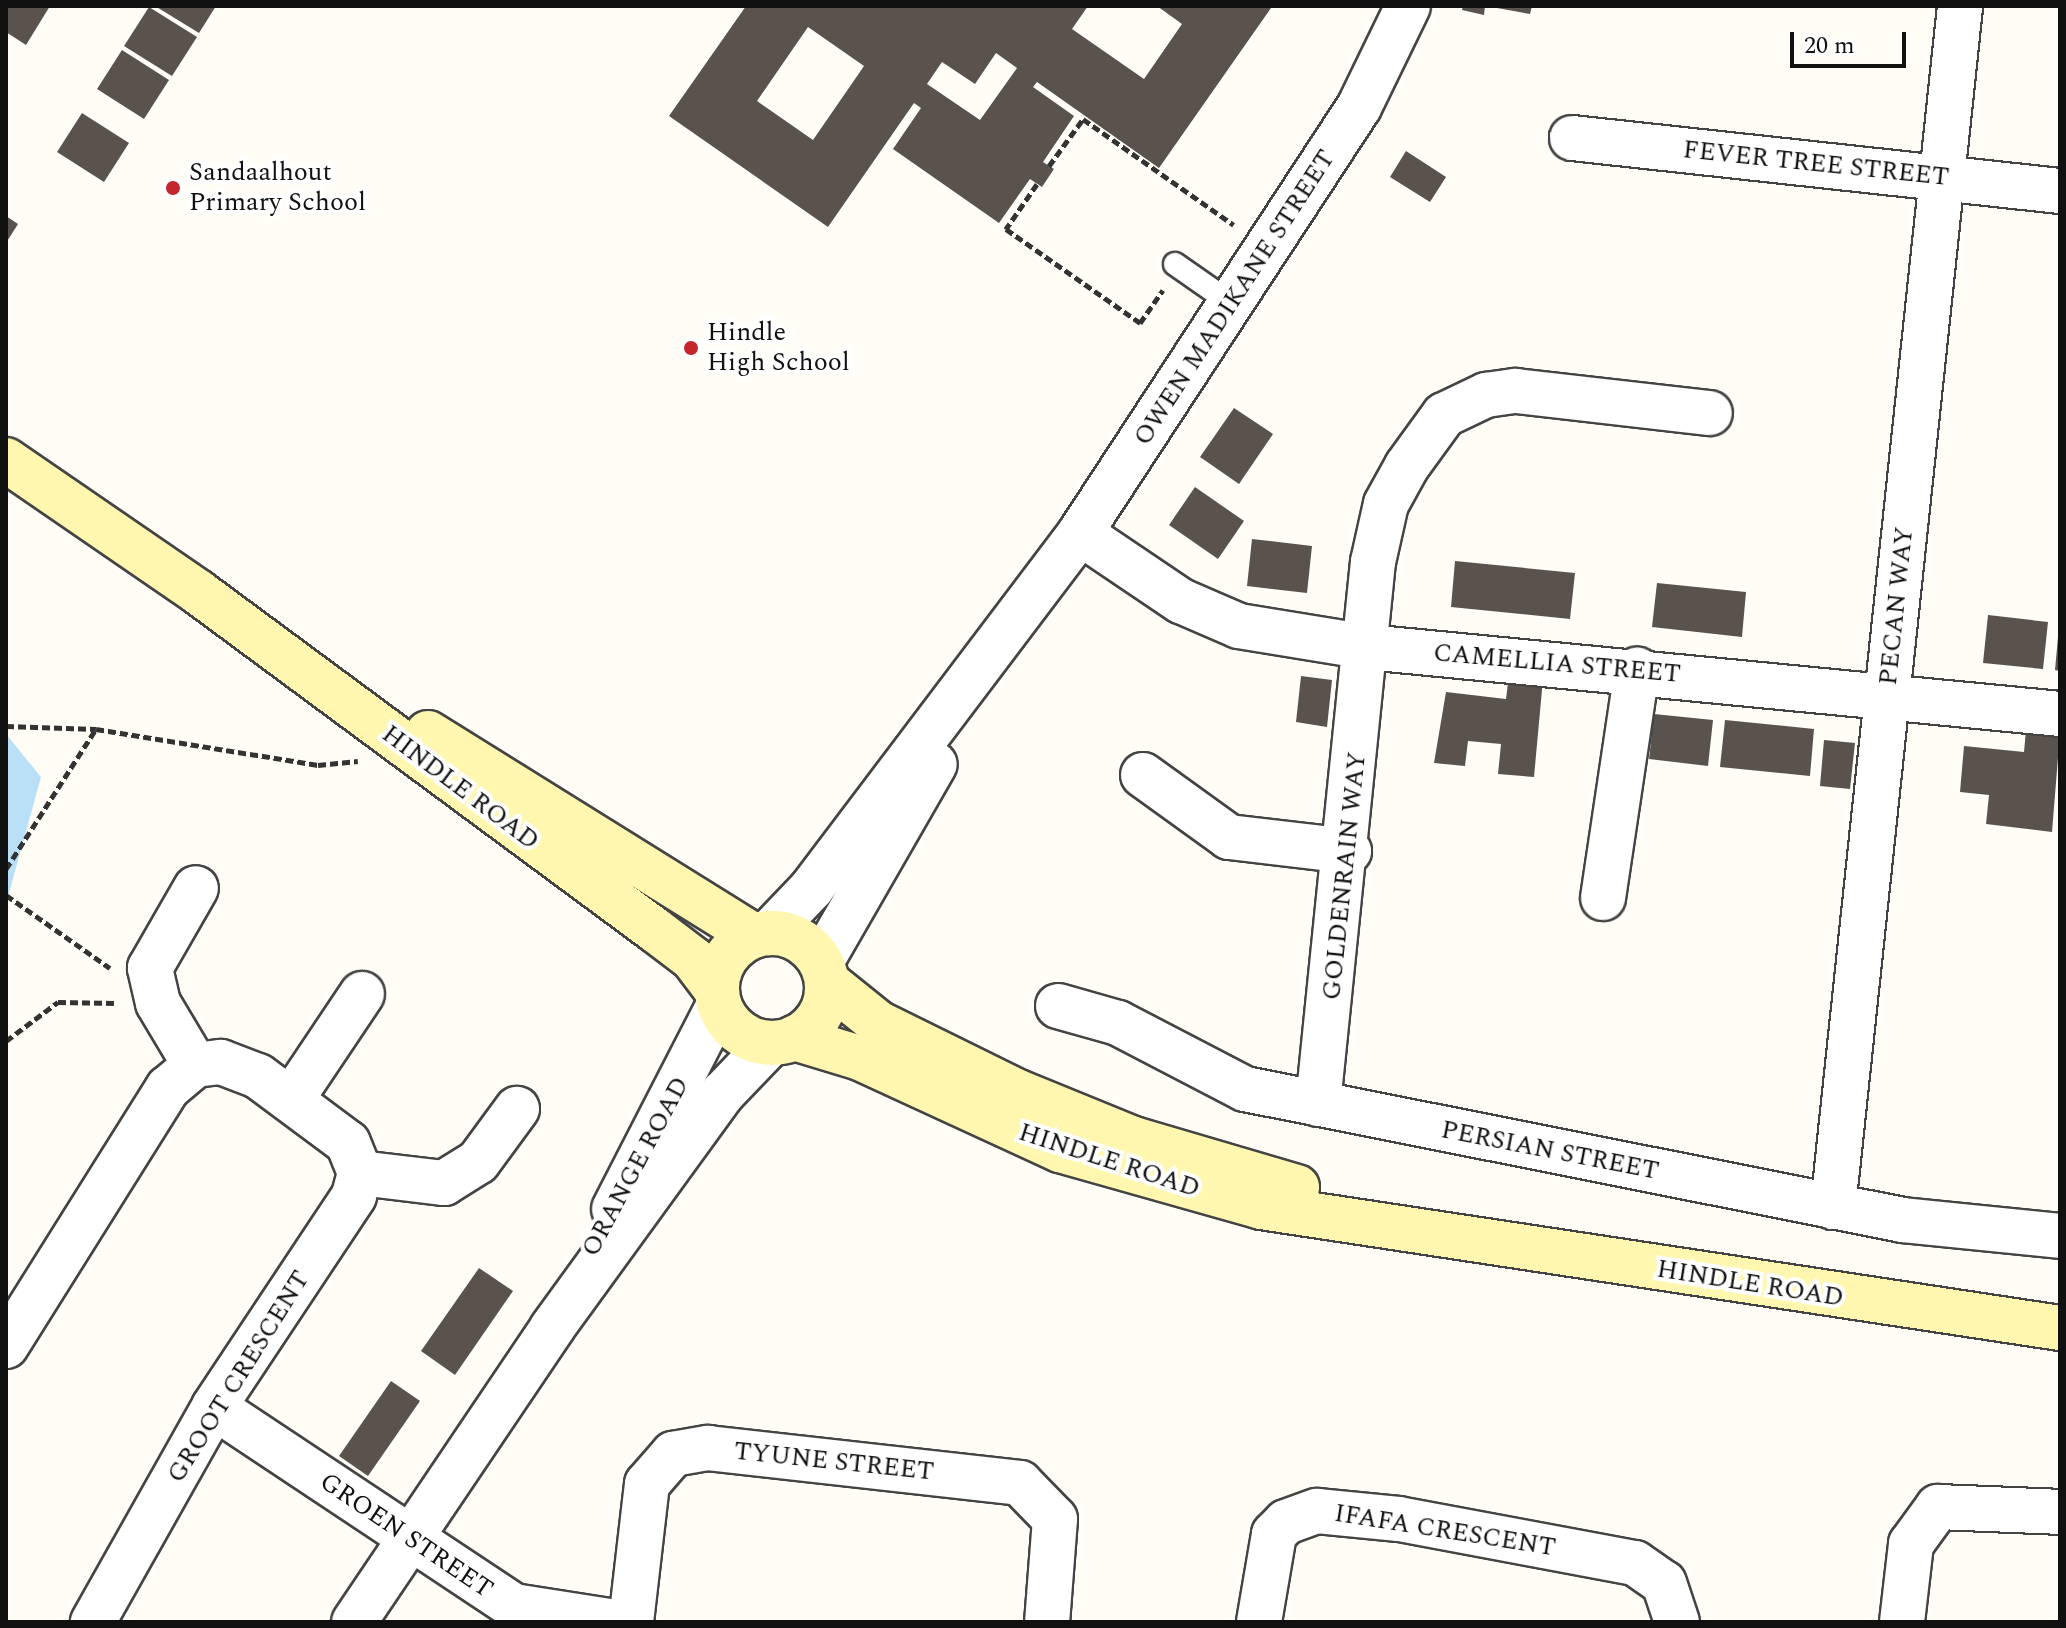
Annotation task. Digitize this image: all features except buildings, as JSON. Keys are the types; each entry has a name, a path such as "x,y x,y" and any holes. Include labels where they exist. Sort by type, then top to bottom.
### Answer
{"main road":[{"name":"HINDLE ROAD","path":"6,460 198,592 693,959 718,997"},
{"name":"HINDLE ROAD","path":"198,592 761,934"},
{"path":"761,934 798,939 824,972 816,1021 783,1041 745,1036 718,997 723,961 761,934"},
{"name":"HINDLE ROAD","path":"824,972 878,1023 1018,1092 1134,1139 1441,1230"},
{"name":"HINDLE ROAD","path":"783,1041 833,1047 984,1119 1137,1176 1261,1207 1441,1230 1828,1297 2060,1328"}],"street":[{"name":"OWEN MADIKANE STREET","path":"761,934 1046,581 1080,533 1359,107 1408,6"},
{"name":"PECAN WAY","path":"1833,1207 1960,6"},
{"name":"FEVER TREE STREET","path":"1572,138 2060,191"},
{"name":"GOLDENRAIN WAY","path":"1318,1104 1349,851 1367,647 1386,504 1426,435 1462,401 1516,391 1710,413"},
{"name":"CAMELLIA STREET","path":"1080,533 1209,616 1367,647 1637,670 2060,714"},
{"name":"OWEN MADIKANE STREET","path":"824,972 1046,581"},
{"path":"1603,898 1637,670"},
{"path":"1143,775 1229,837 1349,851"},
{"path":"195,1065 158,1003 150,968 196,888"},
{"path":"293,1097 362,994"},
{"name":"ORANGE ROAD","path":"552,1328 718,997"},
{"name":"PERSIAN STREET","path":"1058,1006 1118,1023 1207,1075 1318,1104 1833,1207 2060,1236"},
{"name":"ORANGE ROAD","path":"354,1622 407,1537 552,1328 723,1093 783,1041"},
{"path":"195,1065 237,1067 293,1097 348,1143 360,1173 444,1183 478,1162 517,1109"},
{"path":"6,1346 142,1126 195,1065"},
{"name":"GROOT CRESCENT","path":"93,1622 214,1407 341,1220 360,1173"},
{"name":"GROEN STREET","path":"214,1407 513,1606 615,1622"},
{"name":"TYUNE STREET","path":"631,1622 647,1484 673,1454 708,1448 1020,1483 1055,1519 1047,1622"},
{"path":"1902,1622 1911,1544 1938,1507 2060,1512"},
{"name":"IFAFA CRESCENT","path":"1259,1622 1274,1534 1302,1514 1328,1511 1635,1563 1664,1583 1677,1622"}],"lane":[{"path":"1171,274 1231,303"}],"path":[{"path":"1049,166 1083,119 1268,249"},
{"path":"1037,184 1006,229 1140,323 1171,274"},
{"path":"6,726 96,729 318,765 367,760"},
{"path":"6,869 96,729"},
{"path":"6,895 158,1003"},
{"path":"6,1041 58,1002 158,1003"}],"water":[{"path":"6,734 41,777 6,904"}],"place":[{"name":"Sandaalhout Primary School","path":"173,188"},
{"name":"Hindle High School","path":"691,348"}]}
